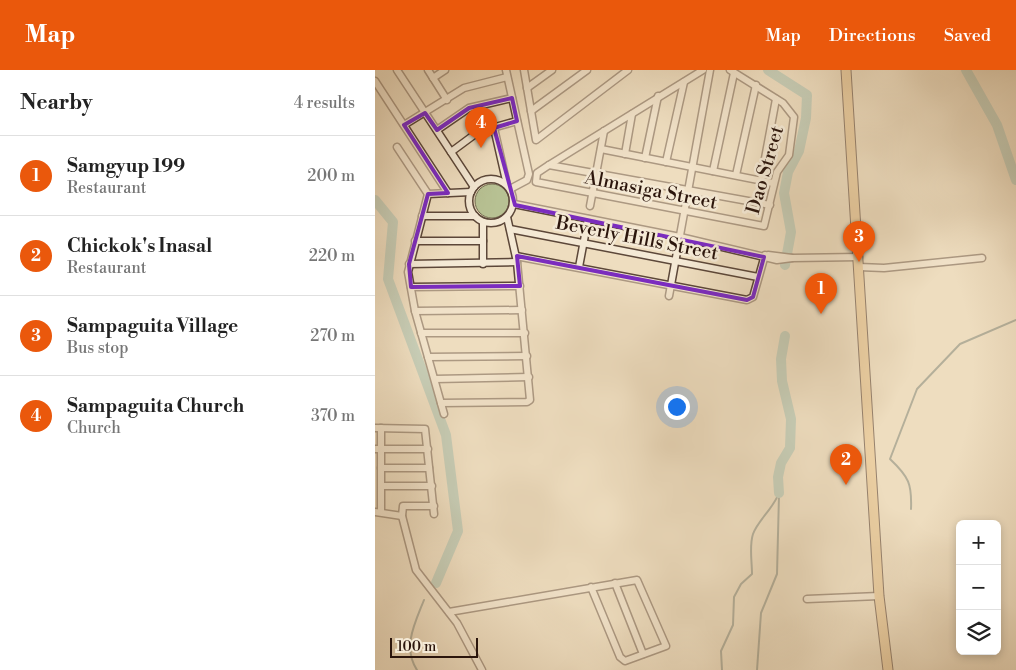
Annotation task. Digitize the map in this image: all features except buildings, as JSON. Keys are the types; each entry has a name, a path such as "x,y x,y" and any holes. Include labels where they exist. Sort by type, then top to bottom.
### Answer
{"main road":[{"path":"846,70 879,596 887,670"}],"street":[{"path":"397,70 473,189"},
{"path":"428,70 447,100"},
{"path":"433,78 445,70"},
{"path":"524,70 536,140 628,70"},
{"path":"527,88 552,70"},
{"path":"531,111 587,70"},
{"path":"549,165 703,70"},
{"path":"669,296 710,70"},
{"path":"713,171 732,71 776,99 761,180"},
{"path":"404,125 464,88 507,73 529,174 527,180 509,187 494,179 480,182 473,189 469,204 475,216 483,222 491,223 507,218"},
{"path":"375,81 448,193"},
{"path":"666,162 684,82"},
{"path":"736,176 756,86"},
{"path":"645,158 658,96"},
{"path":"437,130 469,108 512,98"},
{"name":"Dao Street","path":"761,226 766,223 773,183 777,172 789,155 794,117 783,103 776,99"},
{"path":"625,154 632,114"},
{"path":"451,152 478,132 517,121"},
{"path":"441,403 527,402 531,396 517,259 507,218 514,204 494,128"},
{"path":"590,206 604,131"},
{"path":"397,147 428,194 409,264 415,311 444,414"},
{"path":"601,149 773,183"},
{"path":"549,165 769,205"},
{"name":"Almasiga Street","path":"549,165 537,173 536,182 761,226"},
{"path":"428,194 473,189"},
{"path":"514,204 764,256 785,258 859,257"},
{"path":"422,216 475,216"},
{"path":"579,267 588,219"},
{"path":"483,222 483,264"},
{"name":"Beverly Hills Street","path":"510,229 757,277"},
{"path":"415,240 483,241"},
{"path":"409,264 483,264 517,259 579,267 751,300 764,256"},
{"path":"859,267 884,268 982,258"},
{"path":"411,287 520,286"},
{"path":"415,311 522,310"},
{"path":"421,333 525,333"},
{"path":"428,357 527,356"},
{"path":"435,379 529,378"},
{"path":"402,516 378,512 382,486 378,428 425,429 434,514"},
{"path":"378,448 428,450"},
{"path":"381,468 429,468"},
{"path":"382,486 432,486"},
{"path":"434,506 403,506 402,516 416,570 449,612 482,670"},
{"path":"449,612 591,587 637,580 666,646 625,661 620,657 591,587"},
{"path":"615,583 643,654"},
{"path":"807,599 879,596"}],"highlighted area":[{"path":"512,98 517,121 494,128 515,205 764,257 753,297 747,300 517,256 520,286 411,287 409,264 428,194 448,193 404,125 425,113 437,130 469,108"}],"green space":[{"path":"492,184 504,189 509,201 504,213 492,218 480,213 475,201 480,189"}],"waterway":[{"path":"768,70 807,95 806,118 799,151 788,172 784,193 791,232 785,265"},
{"path":"966,70 997,125 1016,180"},
{"path":"375,200 393,222 388,279 446,435 458,531 436,583"},
{"path":"911,509 911,493 908,481 890,459 917,389 960,344 1016,320"},
{"path":"779,493 778,477 781,463 790,448 791,419 782,381 781,359 785,336"},
{"path":"722,670 721,651 733,625 734,597 741,584 752,574 751,549 753,534 779,493"},
{"path":"757,670 761,613 777,574 779,495"},
{"path":"417,670 413,661 410,644 411,635 424,600"}],"place":[{"name":"Sampaguita Church","path":"481,148"},
{"name":"Sampaguita Village","path":"859,262"},
{"name":"Samgyup 199","path":"821,314"},
{"name":"Chickok's Inasal","path":"846,485"}]}
